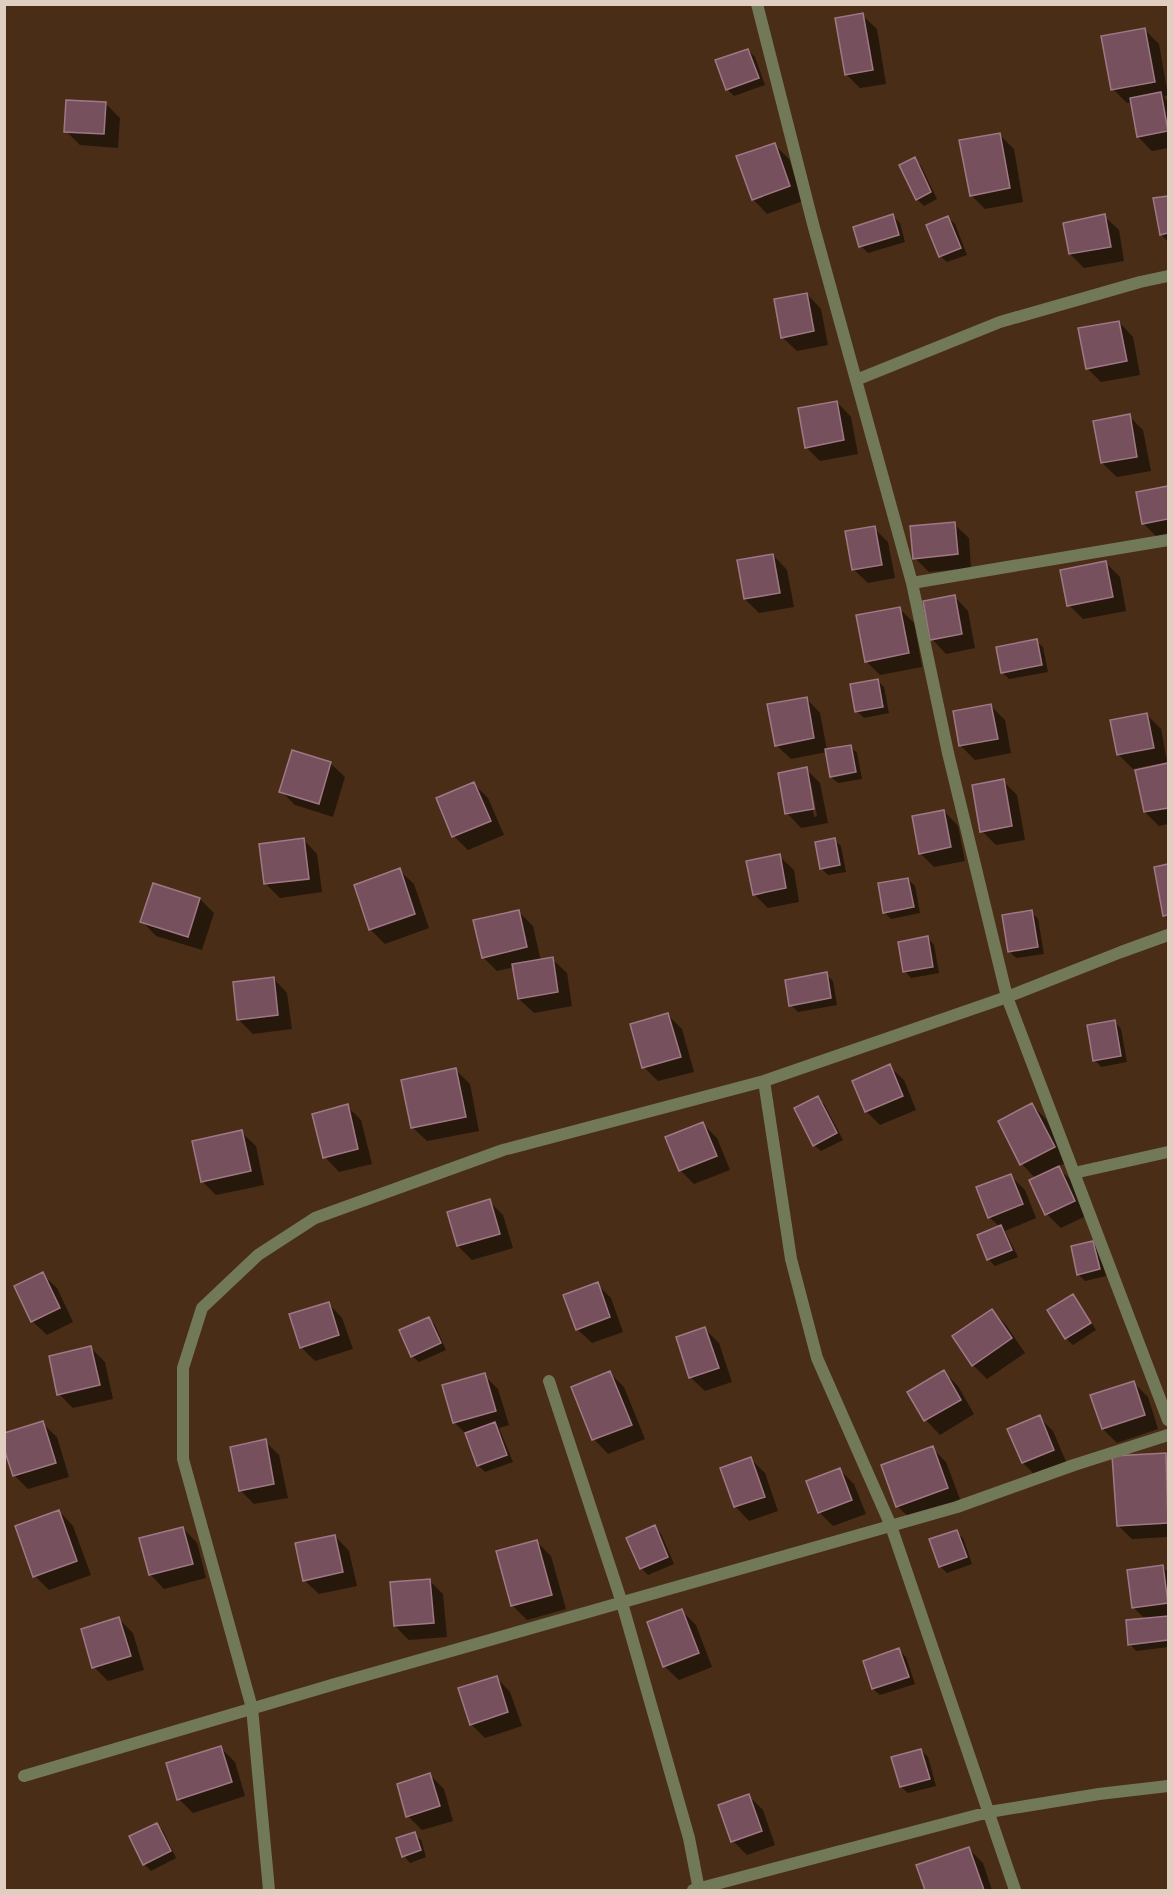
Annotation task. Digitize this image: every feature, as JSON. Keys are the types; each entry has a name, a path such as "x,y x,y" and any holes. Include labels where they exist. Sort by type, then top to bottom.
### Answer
{"street":[{"path":"757,4 813,224 912,584 948,753 1006,997 1168,1420"},
{"path":"856,380 1000,322 1168,276"},
{"path":"912,584 1168,540"},
{"path":"269,1890 252,1708 183,1459 183,1368 202,1308 258,1254 315,1218 503,1150 764,1081 1006,997 1168,935"},
{"path":"764,1081 791,1259 817,1358 891,1526 1015,1890"},
{"path":"1074,1173 1168,1152"},
{"path":"549,1381 622,1602 689,1838 697,1890 989,1812 1099,1794 1168,1786"},
{"path":"24,1776 252,1708 957,1507 1074,1465 1168,1435"}],"building":[{"path":"863,13 873,70 845,75 835,18"},
{"path":"1145,28 1155,82 1111,90 1101,36"},
{"path":"748,49 759,78 726,90 715,60"},
{"path":"1161,92 1168,131 1137,137 1130,98"},
{"path":"66,100 106,102 104,134 64,132"},
{"path":"1000,133 1010,188 970,196 959,140"},
{"path":"775,143 790,186 752,200 736,156"},
{"path":"915,157 931,192 916,200 899,165"},
{"path":"1168,196 1168,233 1160,235 1153,198"},
{"path":"893,214 899,235 859,247 853,227"},
{"path":"1105,214 1111,247 1069,254 1063,223"},
{"path":"948,216 961,248 939,257 926,225"},
{"path":"807,293 814,331 781,338 774,299"},
{"path":"1119,321 1127,361 1086,369 1078,328"},
{"path":"837,401 844,440 805,448 798,408"},
{"path":"1130,414 1137,457 1101,463 1093,421"},
{"path":"1168,486 1168,519 1142,524 1136,492"},
{"path":"955,522 958,554 913,559 910,526"},
{"path":"875,526 882,565 852,570 845,531"},
{"path":"773,554 780,593 744,599 737,560"},
{"path":"1106,561 1113,597 1067,606 1060,570"},
{"path":"955,595 962,634 930,640 923,601"},
{"path":"900,607 909,653 865,662 856,615"},
{"path":"1037,639 1042,665 1001,673 996,647"},
{"path":"878,679 883,707 855,712 850,684"},
{"path":"807,697 814,738 775,746 767,704"},
{"path":"991,704 998,739 959,746 953,711"},
{"path":"1147,713 1154,748 1117,755 1110,720"},
{"path":"851,745 856,772 830,777 825,749"},
{"path":"292,750 331,762 319,804 279,792"},
{"path":"1168,763 1168,808 1144,812 1135,770"},
{"path":"807,767 814,809 785,814 778,773"},
{"path":"1004,779 1012,826 980,832 972,785"},
{"path":"474,782 491,821 452,837 436,798"},
{"path":"944,810 951,847 919,854 912,816"},
{"path":"304,838 309,879 264,884 259,844"},
{"path":"835,838 840,865 820,869 815,842"},
{"path":"780,854 786,888 753,895 746,861"},
{"path":"1168,864 1168,915 1163,916 1154,867"},
{"path":"400,868 415,914 369,930 354,885"},
{"path":"908,878 914,907 883,913 878,883"},
{"path":"153,883 200,898 188,937 140,922"},
{"path":"519,910 527,947 482,958 473,920"},
{"path":"1032,910 1038,947 1008,952 1002,915"},
{"path":"928,936 933,967 903,972 898,942"},
{"path":"553,957 558,992 518,999 512,964"},
{"path":"827,972 831,998 789,1006 785,980"},
{"path":"274,977 278,1015 237,1020 233,982"},
{"path":"668,1013 681,1057 642,1068 630,1024"},
{"path":"1115,1020 1121,1056 1093,1061 1087,1025"},
{"path":"890,1064 903,1096 865,1112 852,1081"},
{"path":"456,1068 466,1117 411,1128 401,1080"},
{"path":"818,1096 837,1133 813,1146 794,1108"},
{"path":"1032,1103 1055,1147 1020,1165 998,1121"},
{"path":"348,1104 358,1149 323,1158 312,1114"},
{"path":"703,1122 717,1156 679,1171 665,1137"},
{"path":"242,1130 251,1171 201,1182 192,1141"},
{"path":"1059,1166 1075,1201 1045,1215 1029,1180"},
{"path":"1011,1174 1023,1204 988,1218 976,1187"},
{"path":"490,1199 500,1234 457,1246 447,1212"},
{"path":"1001,1225 1012,1250 987,1260 977,1235"},
{"path":"1093,1241 1100,1269 1077,1275 1071,1246"},
{"path":"43,1272 60,1308 31,1322 14,1286"},
{"path":"598,1282 610,1317 576,1330 563,1295"},
{"path":"1073,1294 1091,1323 1065,1339 1047,1310"},
{"path":"329,1302 339,1335 300,1348 289,1314"},
{"path":"992,1309 1012,1338 972,1366 952,1336"},
{"path":"429,1317 441,1343 411,1357 399,1330"},
{"path":"705,1327 719,1368 689,1378 676,1337"},
{"path":"91,1346 100,1385 57,1395 49,1356"},
{"path":"944,1370 961,1400 924,1421 907,1392"},
{"path":"610,1371 632,1425 592,1440 571,1387"},
{"path":"485,1373 496,1411 453,1423 442,1385"},
{"path":"1134,1381 1145,1415 1102,1429 1090,1395"},
{"path":"1040,1415 1054,1450 1022,1463 1007,1429"},
{"path":"43,1421 56,1463 13,1476 4,1449 4,1433"},
{"path":"495,1422 507,1455 477,1466 465,1433"},
{"path":"266,1439 274,1484 239,1491 230,1447"},
{"path":"933,1446 948,1488 896,1507 881,1465"},
{"path":"1166,1453 1168,1523 1117,1526 1112,1456"},
{"path":"751,1457 765,1497 734,1507 720,1468"},
{"path":"840,1468 852,1500 818,1513 806,1481"},
{"path":"59,1510 77,1561 33,1577 15,1526"},
{"path":"655,1525 668,1557 640,1569 626,1538"},
{"path":"183,1527 193,1564 149,1575 139,1538"},
{"path":"957,1530 967,1557 939,1567 929,1539"},
{"path":"335,1535 343,1572 303,1581 295,1543"},
{"path":"537,1540 552,1595 511,1606 496,1551"},
{"path":"1163,1565 1168,1603 1132,1608 1127,1570"},
{"path":"430,1579 434,1623 394,1626 390,1582"},
{"path":"682,1609 699,1653 663,1667 647,1622"},
{"path":"1168,1616 1168,1640 1128,1645 1126,1620"},
{"path":"119,1617 131,1656 92,1668 81,1629"},
{"path":"899,1648 909,1677 872,1689 863,1661"},
{"path":"497,1676 508,1712 470,1725 458,1688"},
{"path":"221,1746 232,1782 177,1800 166,1763"},
{"path":"921,1749 930,1779 900,1787 891,1757"},
{"path":"430,1773 440,1806 406,1817 397,1784"},
{"path":"749,1794 762,1831 731,1842 718,1805"},
{"path":"157,1823 171,1851 143,1865 129,1836"},
{"path":"415,1832 421,1850 402,1857 396,1838"},
{"path":"969,1847 984,1890 925,1890 916,1865"}]}
